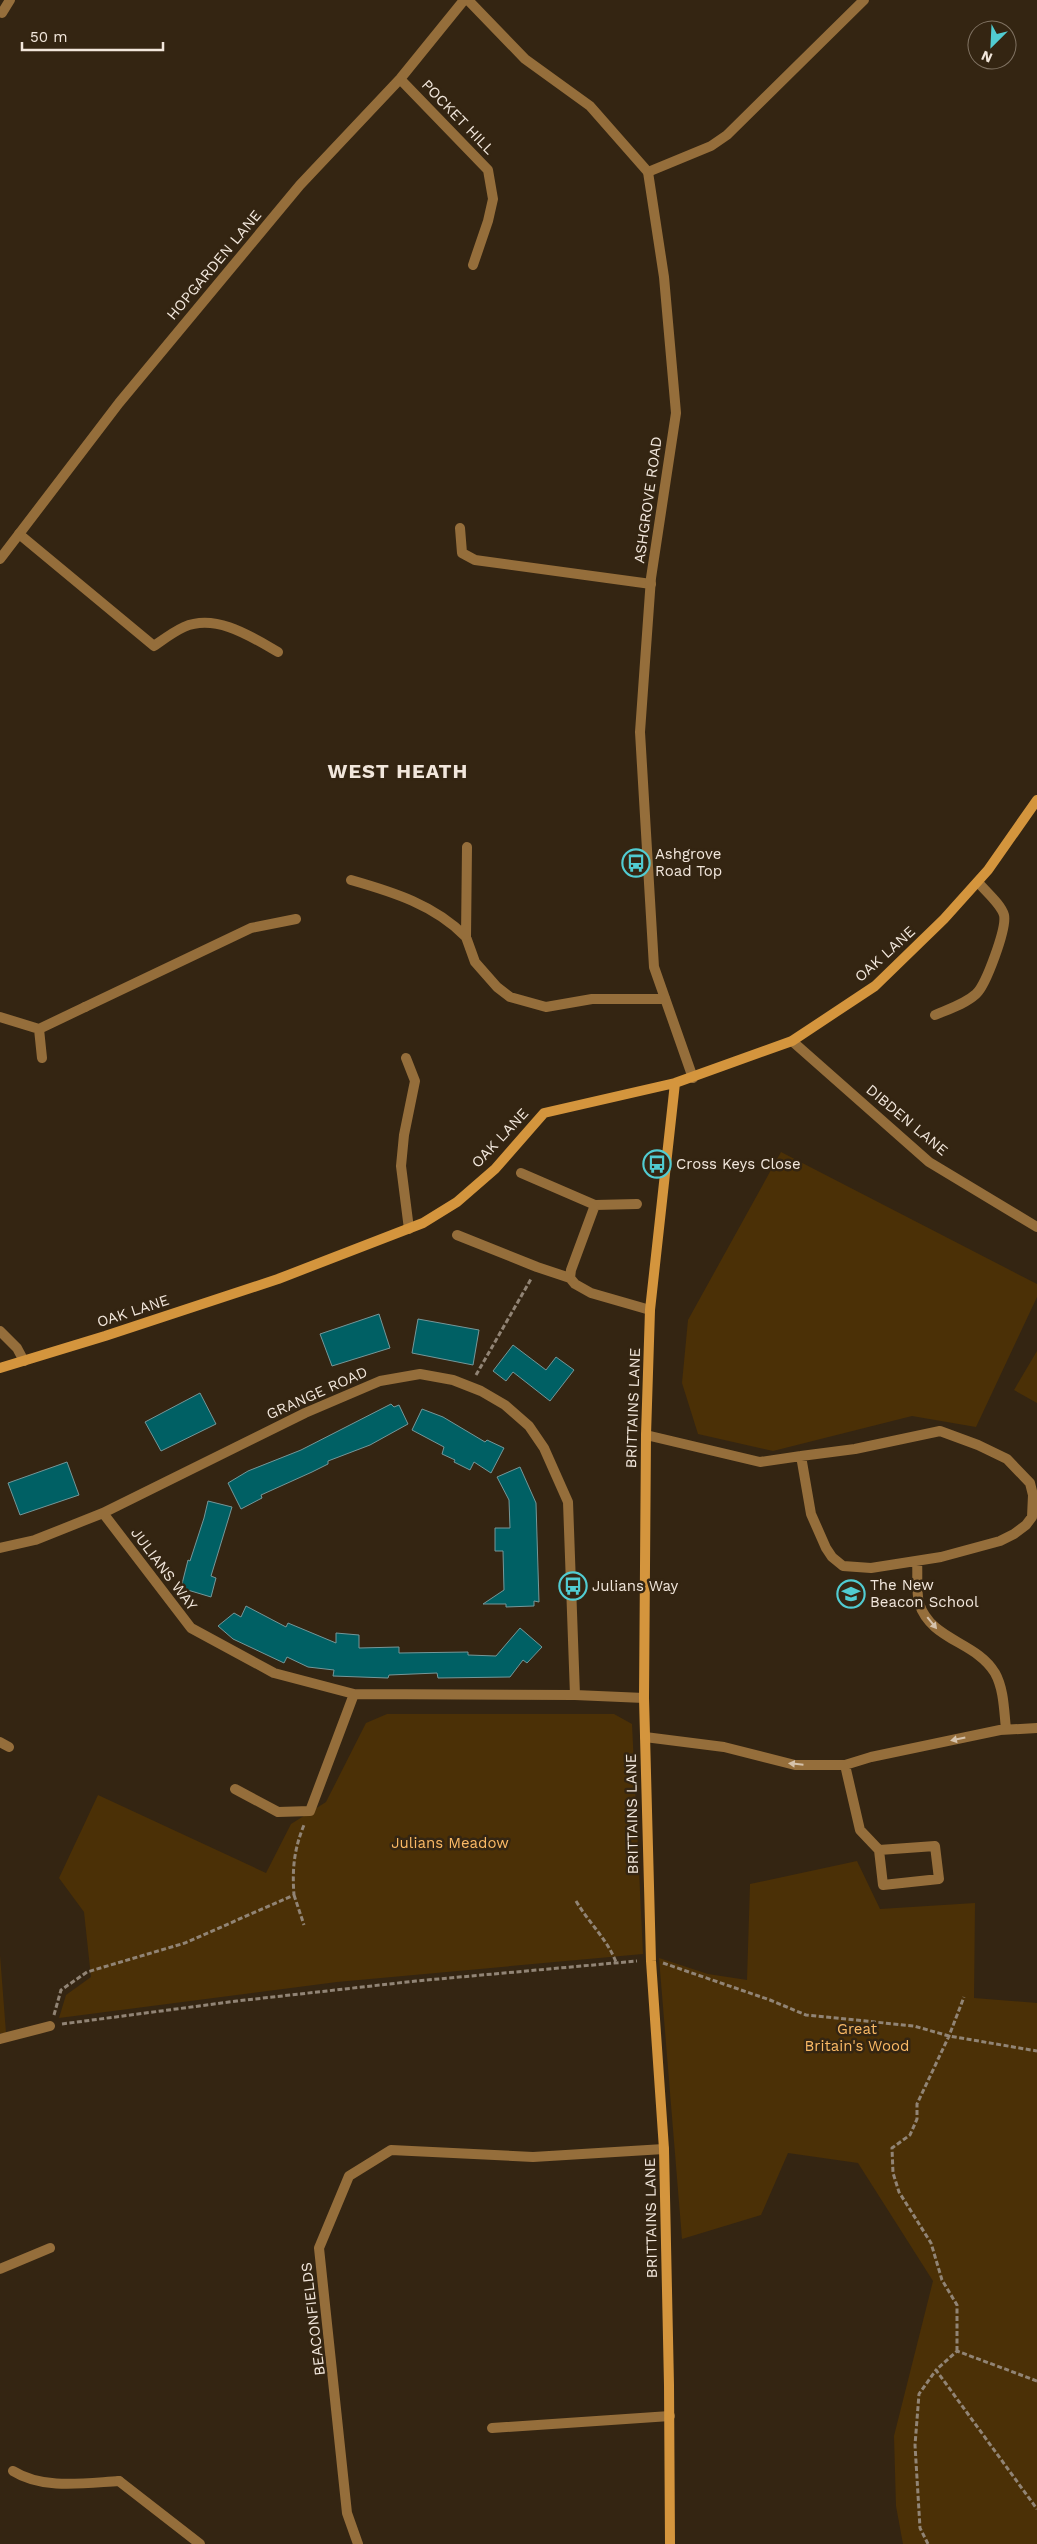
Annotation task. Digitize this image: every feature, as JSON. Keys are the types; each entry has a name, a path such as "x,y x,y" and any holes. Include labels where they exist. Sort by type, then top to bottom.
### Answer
{"street":[{"path":"2,12 10,0"},
{"name":"HOPGARDEN LANE","path":"0,560 119,403 300,185 400,79 464,0"},
{"path":"468,0 525,59 590,106 648,172 711,146 727,135 864,0"},
{"name":"POCKET HILL","path":"400,79 488,170 494,199 473,266"},
{"name":"ASHGROVE ROAD","path":"648,172 664,276 676,412 651,584 640,732 654,967 693,1078"},
{"path":"460,528 462,553 475,560 651,584"},
{"path":"19,534 154,646 186,626 212,624 244,632 278,652"},
{"name":"OAK LANE","path":"0,1368 278,1279 423,1223 457,1202 495,1169 544,1113 693,1078 792,1041 875,986 944,919 978,882 1037,800"},
{"path":"467,846 466,937 475,962 497,987 510,997 546,1007 592,999 665,999"},
{"path":"351,880 388,890 426,906 455,926 466,937"},
{"path":"935,1015 968,1000 978,993 985,981 1002,932 1005,918 978,882"},
{"path":"0,1017 39,1029 251,928 296,919"},
{"path":"39,1029 42,1058"},
{"name":"DIBDEN LANE","path":"792,1041 929,1162 1037,1227"},
{"path":"406,1058 415,1081 404,1135 401,1166 409,1229"},
{"name":"BRITTAINS LANE","path":"670,2544 670,2416 664,2149 650,1961 644,1698 646,1435 650,1310 675,1083"},
{"path":"520,1173 595,1205 637,1204"},
{"path":"570,1278 595,1205"},
{"path":"458,1235 537,1267 570,1278 575,1284 591,1293 650,1310"},
{"path":"0,1331 17,1348 24,1361"},
{"name":"GRANGE ROAD","path":"0,1548 35,1540 103,1513 306,1413 380,1381 420,1374 453,1380 505,1405 529,1426 544,1448 568,1502 575,1695"},
{"path":"646,1435 760,1462 801,1456 854,1449 940,1431 978,1445 1007,1459 1030,1483 1033,1495 1032,1517 1026,1525 1000,1541 941,1557 871,1568 844,1566 832,1557 811,1514 801,1456"},
{"name":"JULIANS WAY","path":"103,1513 190,1628 274,1673 354,1694 575,1695 644,1698"},
{"path":"917,1561 919,1603 926,1617 933,1627 984,1660 995,1673 1000,1686 1006,1729"},
{"path":"235,1789 278,1812 310,1810 354,1694"},
{"path":"645,1737 724,1747 795,1765 845,1765 871,1756 1006,1729 1037,1728"},
{"path":"845,1765 860,1830 879,1850 883,1885 939,1879 935,1846 879,1850"},
{"path":"0,2039 50,2026"},
{"name":"BEACONFIELDS","path":"358,2544 347,2513 332,2346 319,2248 349,2176 390,2150 533,2156 664,2149"},
{"path":"0,2270 50,2248"},
{"path":"492,2428 670,2416"},
{"path":"13,2471 29,2480 47,2483 119,2481 200,2544"}],"path":[{"path":"469,1387 537,1267"},
{"path":"304,1926 294,1895 292,1870 296,1842 310,1810"},
{"path":"294,1895 185,1943 87,1972 62,1990 50,2026 237,2001 616,1962 650,1961 672,1964 806,2015 914,2026 949,2036 1037,2052"},
{"path":"576,1902 586,1918 604,1939 616,1962"},
{"path":"928,2544 920,2528 915,2446 920,2394 936,2370 957,2351 956,2305 942,2280 931,2243 899,2192 892,2173 892,2148 910,2135 917,2119 917,2104 949,2036 964,1998"},
{"path":"957,2351 1037,2381"},
{"path":"936,2370 1037,2509"}],"green space":[{"path":"781,1152 1037,1284 1037,1297 976,1427 912,1416 773,1451 698,1434 682,1383 688,1320"},
{"path":"1037,1351 1037,1403 1014,1390"},
{"name":"Julians Meadow","path":"387,1714 614,1714 632,1724 643,1954 337,1982 59,2018 66,1995 91,1977 84,1912 59,1878 98,1795 266,1873 291,1824 326,1802 366,1723"},
{"name":"Great Britain's Wood","path":"857,1861 880,1909 975,1903 974,1998 1037,2003 1037,2544 903,2544 896,2506 894,2436 933,2281 858,2163 788,2153 761,2215 682,2239 659,1958 708,1974 747,1980 750,1884"},
{"path":"0,1955 6,2033 0,2033"}],"building":[{"path":"379,1314 390,1348 332,1366 320,1334"},
{"path":"418,1319 479,1330 473,1365 412,1353"},
{"path":"513,1345 546,1370 556,1357 574,1370 550,1401 513,1372 506,1381 493,1371"},
{"path":"200,1393 216,1424 161,1451 145,1422"},
{"path":"391,1404 394,1407 399,1405 408,1424 370,1445 328,1461 328,1464 261,1495 262,1498 241,1509 228,1483 248,1471 301,1450"},
{"path":"422,1409 443,1417 485,1442 487,1440 504,1448 491,1473 474,1462 470,1470 454,1462 455,1460 442,1454 444,1447 412,1430"},
{"path":"67,1462 79,1495 20,1515 8,1483"},
{"path":"520,1467 536,1503 539,1602 534,1601 534,1606 506,1607 506,1604 483,1604 504,1590 503,1551 495,1551 495,1528 510,1528 509,1500 497,1477"},
{"path":"208,1501 232,1507 211,1576 216,1578 211,1597 181,1588 188,1560 190,1561"},
{"path":"246,1606 286,1627 288,1623 336,1643 336,1633 359,1635 359,1648 399,1647 399,1653 468,1652 468,1655 496,1656 520,1628 542,1647 527,1663 523,1660 510,1677 438,1678 437,1673 389,1675 388,1678 333,1676 334,1670 308,1667 287,1657 284,1663 233,1639 218,1626 234,1613 241,1617"}],"place":[{"name":"Ashgrove Road Top","path":"636,863"},
{"name":"Cross Keys Close","path":"657,1164"},
{"name":"Julians Way","path":"573,1586"},
{"name":"The New Beacon School","path":"851,1594"}],"district":[{"name":"WEST HEATH","path":"398,771"}]}
